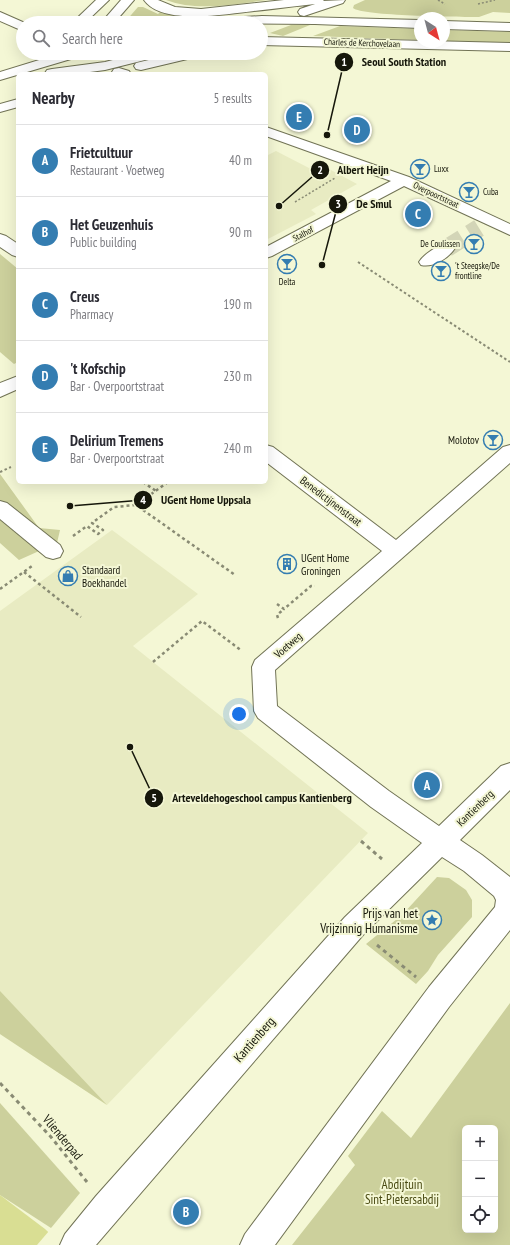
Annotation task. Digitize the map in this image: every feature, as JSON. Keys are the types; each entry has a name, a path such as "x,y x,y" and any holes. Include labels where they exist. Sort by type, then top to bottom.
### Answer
{"street":[{"path":"86,16 103,0"},
{"path":"114,16 128,0"},
{"path":"150,0 165,9 188,13 318,0"},
{"path":"268,25 339,0"},
{"path":"0,16 16,24"},
{"name":"Charles de Kerchovelaan","path":"268,20 414,24"},
{"path":"450,25 510,27"},
{"name":"Charles de Kerchovelaan","path":"268,41 510,47"},
{"path":"0,76 53,60"},
{"path":"57,72 87,60"},
{"path":"92,60 115,71 140,60"},
{"path":"94,72 115,71 163,60"},
{"path":"0,89 16,85"},
{"path":"0,108 16,104"},
{"name":"Overpoortstraat","path":"268,132 404,180 485,224 510,230"},
{"name":"Stalhof","path":"268,252 404,180"},
{"path":"0,239 16,251"},
{"path":"427,262 447,248"},
{"path":"0,391 16,383"},
{"name":"Voetweg","path":"263,667 510,452"},
{"name":"Benedictijnenstraat","path":"268,454 385,542 396,552"},
{"path":"0,508 53,551"},
{"path":"256,1245 439,997 484,944 508,911 509,899 503,888 479,868 380,799 266,711 263,667"},
{"name":"Kantienberg","path":"76,1245 107,1207 354,926 510,774"}],"path":[{"path":"295,202 329,182"},
{"path":"358,262 510,362"},
{"path":"0,472 11,467"},
{"path":"146,484 156,490"},
{"path":"87,526 98,534 103,530 92,523 114,507 136,505 165,484"},
{"path":"136,505 235,574"},
{"path":"24,572 81,617"},
{"path":"277,615 284,609"},
{"path":"154,662 202,621 263,667"},
{"path":"354,926 439,997"},
{"name":"Vlienderpad","path":"0,1083 51,1137 107,1207"}],"shaded area":[{"path":"276,151 309,168 318,163 357,184 311,210 316,214 268,239 268,155"},
{"path":"112,530 198,594 133,646 368,833 107,1105 0,1034 0,611"},
{"path":"0,1195 45,1229 62,1245 0,1245"}],"green space":[{"path":"166,0 267,0 229,5 190,6"},
{"path":"365,0 510,0 510,13 493,12 479,17 450,16 450,12 414,12 414,15 392,14 360,11 353,8 354,5"},
{"path":"138,7 143,7 158,14 161,11 178,15 178,16 130,16"},
{"path":"291,25 310,25 283,36 270,33"},
{"path":"340,26 414,29 414,40 313,36"},
{"path":"450,30 510,32 510,43 450,41"},
{"path":"0,254 16,267 16,363 14,364 0,352"},
{"path":"0,474 39,528 60,530 57,543 19,560 0,543"},
{"path":"437,877 449,878 466,890 472,900 472,917 438,955 428,971 416,984 366,944 402,915"},
{"path":"0,991 107,1105 0,1034"},
{"name":"Abdijtuin Sint-Pietersabdij","path":"510,1003 510,1245 292,1245 355,1165 348,1156 382,1111 411,1138"},
{"path":"0,1103 80,1193 51,1228 0,1195"}],"pier":[{"path":"49,1231 63,1244 64,1245 37,1245"}],"tunnel":[{"path":"447,248 479,228"}],"place":[{"name":"Delirium Tremens","path":"299,117"},
{"name":"'t Kofschip","path":"357,130"},
{"name":"Seoul South Station","path":"327,135"},
{"name":"Luxx","path":"420,169"},
{"name":"Cuba","path":"469,192"},
{"name":"Albert Heijn","path":"279,206"},
{"name":"Creus","path":"418,214"},
{"name":"De Coulissen","path":"474,244"},
{"name":"Delta","path":"287,264"},
{"name":"De Smul","path":"322,265"},
{"name":"'t Steegske/De frontline","path":"441,271"},
{"name":"Molotov","path":"493,440"},
{"name":"UGent Home Uppsala","path":"70,506"},
{"name":"UGent Home Groningen","path":"287,564"},
{"name":"Standaard Boekhandel","path":"68,576"},
{"name":"Arteveldehogeschool campus Kantienberg","path":"130,747"},
{"name":"Frietcultuur","path":"427,785"},
{"name":"Prijs van het Vrijzinnig Humanisme","path":"432,920"},
{"name":"Het Geuzenhuis","path":"186,1212"}]}
